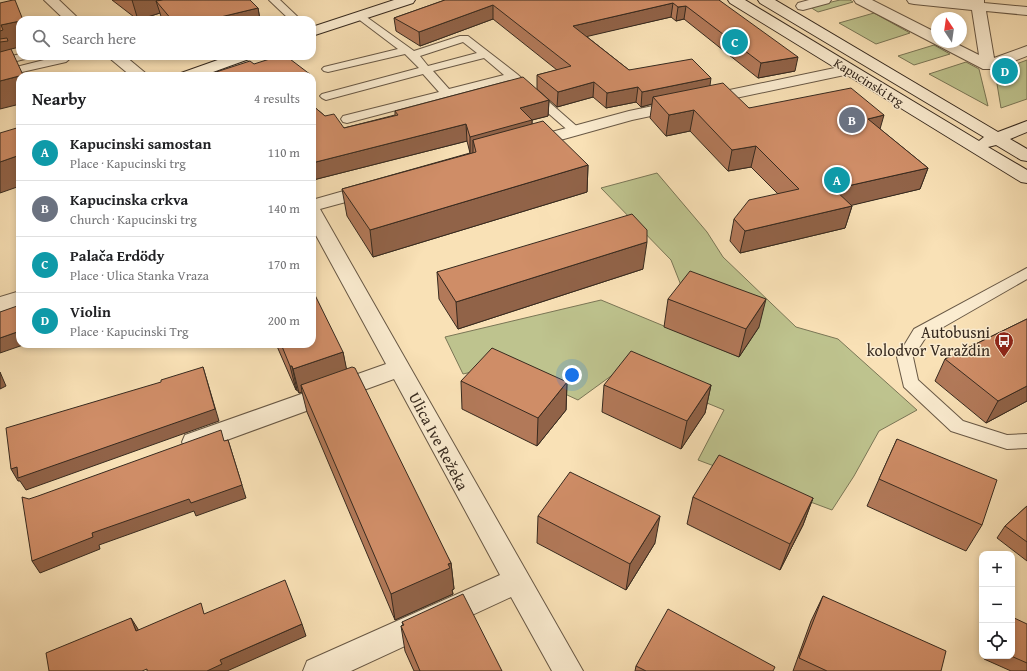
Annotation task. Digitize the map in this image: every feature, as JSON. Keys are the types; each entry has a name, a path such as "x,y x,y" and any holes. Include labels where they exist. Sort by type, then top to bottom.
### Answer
{"street":[{"path":"51,0 69,16"},
{"path":"316,31 408,0"},
{"name":"Kapucinski trg","path":"735,0 1027,178"},
{"name":"Kapucinski trg","path":"765,0 1027,156"},
{"path":"803,6 824,0"},
{"path":"861,0 931,36"},
{"path":"914,0 978,3 1027,11"},
{"path":"978,3 988,66"},
{"path":"954,48 988,66 1027,51"},
{"path":"120,60 136,72"},
{"path":"199,72 233,60"},
{"path":"515,148 629,116 849,70"},
{"path":"975,146 1027,126"},
{"path":"316,205 387,184"},
{"name":"Ulica Ive Režeka","path":"316,218 400,368 516,581 568,671"},
{"path":"0,305 16,299"},
{"path":"170,451 400,368"},
{"path":"318,671 516,581"}],"lane":[{"path":"274,0 292,16"},
{"path":"361,16 410,52 446,94"},
{"path":"328,69 410,52 464,38 513,76 575,130"},
{"path":"326,96 486,54"},
{"path":"0,62 16,58"},
{"path":"0,74 62,60"},
{"path":"347,119 513,76"},
{"path":"1027,273 920,332 905,357 910,383 957,426 1007,442 1027,441"}],"green space":[{"path":"840,0 850,0 853,2 818,12 810,7"},
{"path":"874,13 910,33 876,44 839,23"},
{"path":"931,46 931,48 939,48 950,54 914,65 898,56"},
{"path":"1027,60 1027,99 1001,108 995,72"},
{"path":"966,62 979,69 988,106 929,74"},
{"path":"657,173 707,232 723,257 796,327 838,339 917,410 879,431 854,476 832,510 698,460 724,410 622,368 578,400 502,365 463,374 445,337 601,300 739,357 758,327 686,298 671,260 601,188"}],"building":[{"path":"15,0 21,16 16,16 16,22 1,25 3,30 0,31 0,3"},
{"path":"250,0 258,8 225,16 169,16 156,1"},
{"path":"445,0 719,0 798,57 761,63 686,6 678,7 673,3 573,26 629,70 692,59 711,78 642,92 638,87 607,93 594,82 558,92 537,75 571,66 493,5 419,32 394,18"},
{"path":"7,38 8,41 0,42 0,39"},
{"path":"11,49 22,72 16,72 16,77 0,81 0,52"},
{"path":"266,60 291,60 307,72 216,72 250,61 254,64"},
{"path":"523,77 549,100 520,108 532,120 470,137 466,124 316,162 316,108 325,116 334,114 344,128 398,115 395,111"},
{"path":"723,83 749,108 851,88 884,115 868,119 928,168 834,189 852,206 745,231 734,219 749,200 799,189 756,146 732,150 694,110 669,115 653,97"},
{"path":"543,121 588,165 370,230 342,189 476,152 473,140"},
{"path":"16,128 16,156 0,162 0,133"},
{"path":"632,214 647,230 647,242 456,302 437,272"},
{"path":"690,271 766,299 746,329 668,299"},
{"path":"316,297 343,352 293,369 292,366 290,366 283,348 316,348"},
{"path":"16,306 16,332 0,338 0,312"},
{"path":"1027,319 1027,386 998,401 945,359"},
{"path":"492,348 567,382 538,418 461,381"},
{"path":"631,351 711,385 687,421 604,385"},
{"path":"203,367 215,409 18,478 17,467 11,469 6,428 161,382 161,380"},
{"path":"352,367 355,368 451,563 448,564 450,568 391,594 301,385"},
{"path":"221,430 224,441 228,440 242,485 191,503 189,499 92,533 93,537 32,561 22,497 29,499 38,496"},
{"path":"897,439 997,480 982,525 879,479"},
{"path":"719,455 813,498 790,544 693,497"},
{"path":"570,472 660,516 630,564 538,516"},
{"path":"1027,506 1027,542 1005,526"},
{"path":"285,580 302,624 220,660 222,664 207,671 147,671 147,669 142,671 49,671 46,653 131,618 136,631 201,603 204,614"},
{"path":"463,594 502,671 420,671 401,626 404,625 402,622"},
{"path":"823,596 946,651 941,671 827,671 799,658"},
{"path":"668,609 775,667 773,671 646,671 636,666"},
{"path":"1015,618 1027,624 1027,663 1015,658"}],"place":[{"name":"Palača Erdödy","path":"735,42"},
{"name":"Violin","path":"1005,71"},
{"name":"Kapucinska crkva","path":"852,120"},
{"name":"Kapucinski samostan","path":"837,180"},
{"name":"Autobusni kolodvor Varaždin","path":"1004,358"}]}
